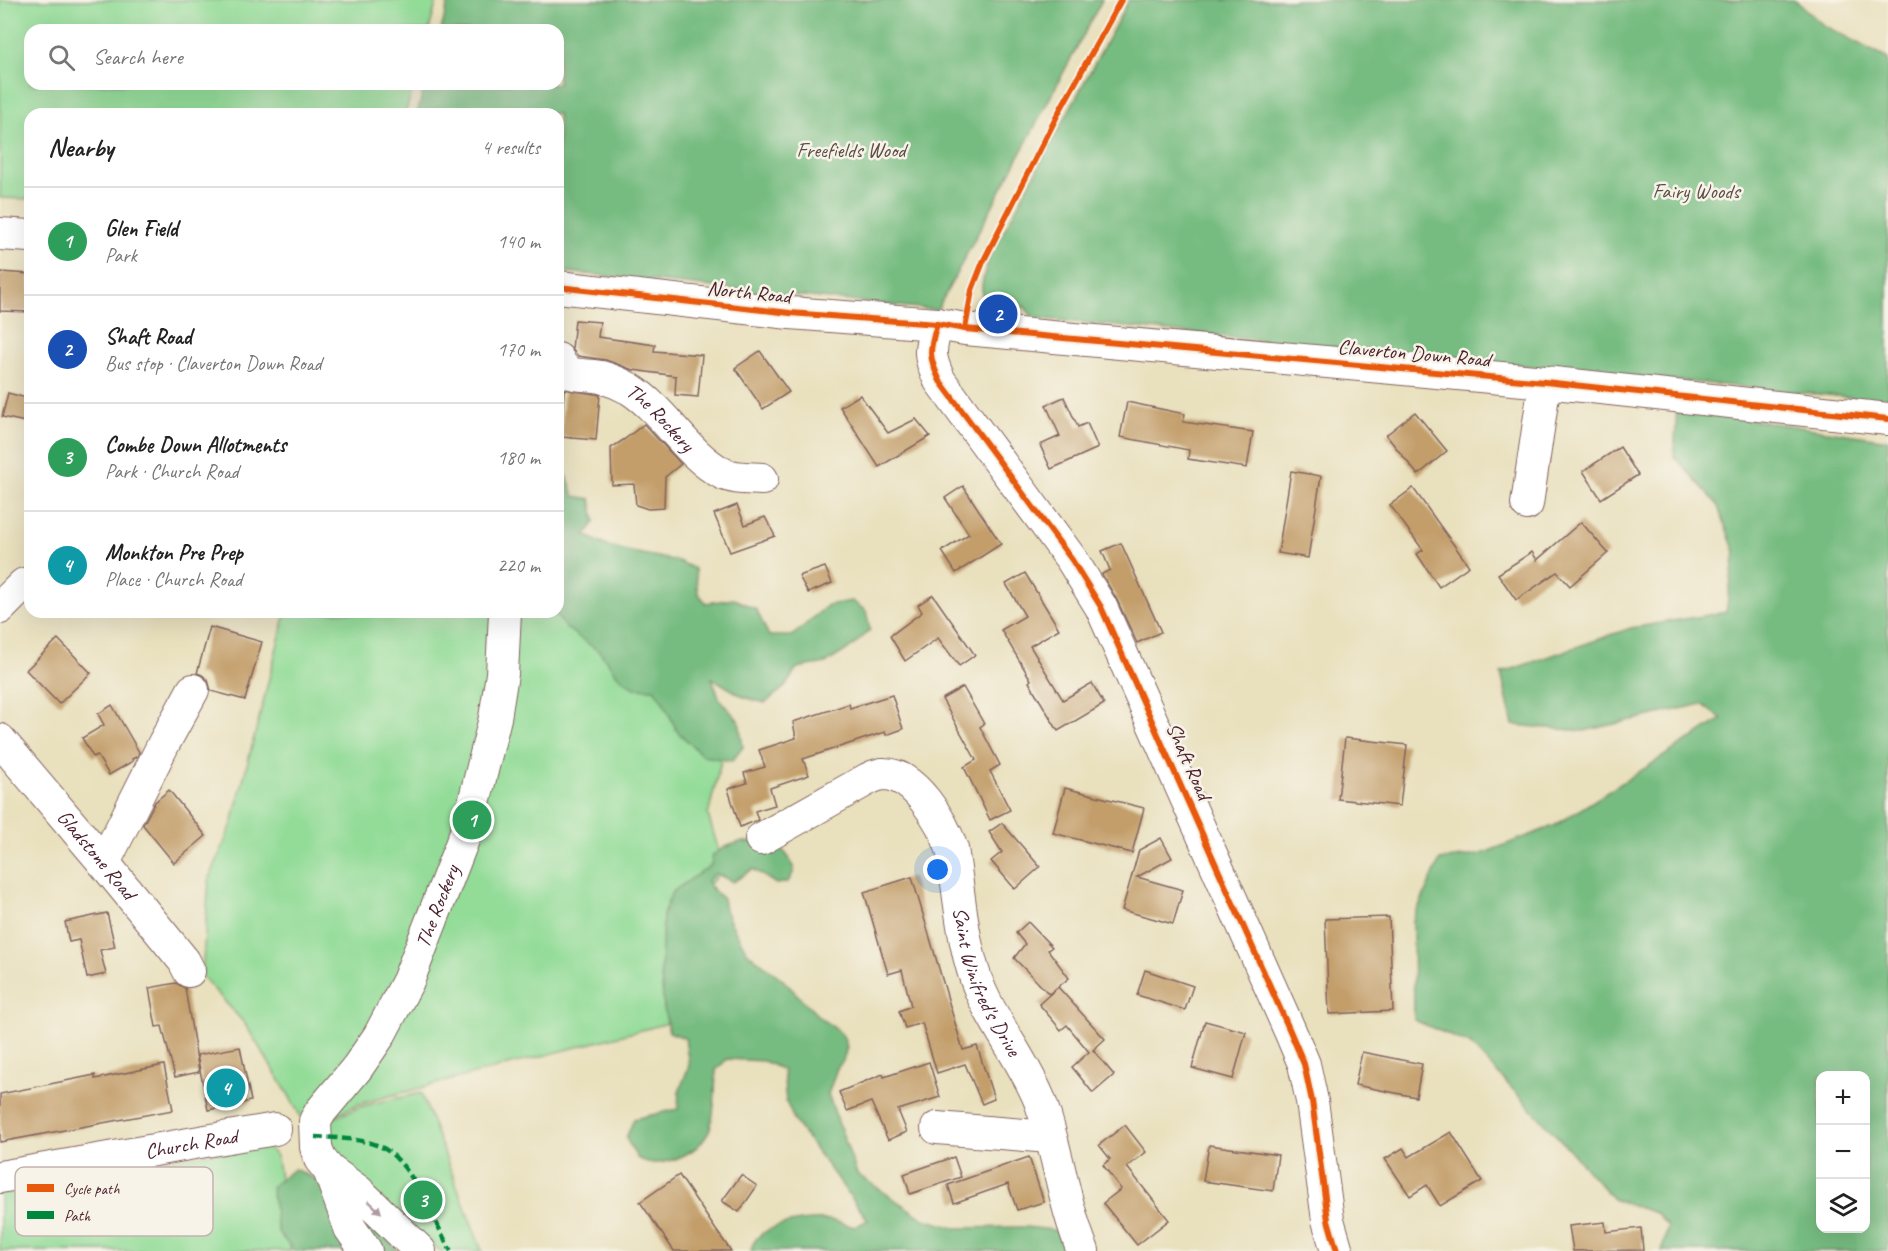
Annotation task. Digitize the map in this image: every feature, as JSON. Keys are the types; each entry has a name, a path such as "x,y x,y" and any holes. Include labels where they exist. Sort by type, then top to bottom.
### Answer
{"street":[{"path":"0,234 24,236"},
{"name":"North Road","path":"564,288 790,313 937,324"},
{"name":"Claverton Down Road","path":"937,324 965,329 1545,382 1888,419"},
{"name":"Shaft Road","path":"937,324 931,344 930,362 940,381 1072,560 1101,607 1286,1020 1304,1064 1312,1101 1328,1220 1337,1251"},
{"name":"The Rockery","path":"564,368 573,374 614,380 631,390 647,402 705,461 723,474 762,479"},
{"path":"1527,504 1545,382"},
{"path":"0,608 24,584"},
{"name":"The Rockery","path":"366,1251 350,1228 329,1170 320,1159 316,1147 315,1121 357,1068 379,1035 408,981 468,827 495,718 502,674 505,618"},
{"path":"105,863 169,732 193,690"},
{"name":"Gladstone Road","path":"4,755 105,863 184,961 189,971"},
{"name":"Saint Winifred's Drive","path":"761,839 868,779 882,774 897,777 911,785 934,812 952,849 973,972 982,994 1033,1084 1050,1137 1070,1220 1083,1251"},
{"path":"937,1128 1050,1137"},
{"name":"Church Road","path":"57,1167 275,1129"},
{"path":"329,1170 358,1191 420,1251"},
{"name":"Church Road","path":"0,1177 15,1174"}],"green space":[{"path":"0,0 437,0 431,24 24,24 24,90 412,90 407,108 24,108 24,199 0,198"},
{"name":"Freefields Wood","path":"449,0 1102,0 937,310 564,272 564,108 419,108 423,90 564,90 564,24 443,24"},
{"name":"Fairy Woods","path":"1129,0 1795,0 1823,25 1888,59 1888,401 1036,318 1025,307 1013,306 1002,313 988,310 982,298 982,291 989,258"},
{"path":"1677,409 1888,440 1888,1251 1662,1251 1668,1227 1656,1213 1613,1199 1470,1044 1414,1020 1413,920 1440,860 1479,855 1556,825 1722,719 1702,704 1584,731 1513,725 1501,673 1631,628 1726,612 1735,552 1717,504 1674,456"},
{"path":"564,471 574,496 591,499 595,522 585,535 605,545 678,561 695,569 698,593 706,603 734,599 756,609 769,636 792,636 828,605 852,601 866,611 870,630 852,647 826,663 797,668 785,687 765,703 744,697 712,678 720,700 739,721 743,747 732,761 703,756 677,731 654,689 635,688 618,676 600,652 566,628 558,618 564,618"},
{"path":"564,521 722,757 708,815 724,868 684,913 680,1020 359,1104 307,1128 245,1024 202,976 209,880 232,824 284,618 564,618"},
{"path":"740,842 774,845 786,854 794,871 788,882 776,884 753,869 733,882 715,873 707,881 723,899 725,910 747,952 782,979 819,1017 843,1036 847,1047 828,1094 857,1174 924,1219 955,1228 1025,1227 1054,1230 1071,1241 1077,1251 751,1251 754,1242 761,1234 783,1225 819,1220 855,1227 868,1220 795,1122 786,1101 783,1070 764,1061 727,1059 716,1070 710,1129 703,1141 691,1151 677,1158 655,1163 637,1158 626,1138 634,1119 678,1109 679,1092 689,1066 685,1038 669,1032 664,1008 661,975 663,915 672,892 711,865 713,855 725,847"},
{"path":"421,1093 482,1251 440,1251 327,1150 330,1120 362,1106"},
{"path":"263,1145 277,1158 290,1251 0,1251 0,1186 15,1184 15,1236 213,1236 213,1167 122,1167"},
{"path":"294,1169 315,1179 367,1217 398,1251 294,1251 278,1232 271,1187"}],"building":[{"path":"0,272 24,274 24,312 0,311"},
{"path":"575,320 600,322 598,337 655,345 654,351 702,355 698,397 675,395 676,376 633,370 606,360 578,356 572,349"},
{"path":"760,351 789,392 763,409 735,368"},
{"path":"564,389 600,395 596,440 564,437"},
{"path":"8,393 24,397 24,422 2,417"},
{"path":"860,395 888,433 916,419 930,436 879,467 840,407"},
{"path":"1064,397 1078,427 1087,423 1098,448 1051,469 1040,445 1060,436 1046,405"},
{"path":"1127,402 1185,414 1183,422 1253,432 1247,468 1188,459 1189,450 1120,437"},
{"path":"1415,412 1447,451 1418,475 1386,435"},
{"path":"644,424 681,464 665,477 664,508 648,509 636,505 634,484 612,485 611,448"},
{"path":"1620,447 1638,475 1601,499 1583,471"},
{"path":"1291,471 1321,476 1308,558 1278,553"},
{"path":"963,486 1001,544 956,573 942,551 969,534 945,498"},
{"path":"1413,488 1469,566 1439,587 1417,554 1423,550 1390,505"},
{"path":"737,505 745,525 765,517 775,536 730,552 714,514"},
{"path":"1581,522 1608,553 1570,586 1557,572 1516,600 1498,574 1532,552 1537,560"},
{"path":"1121,543 1161,632 1137,643 1102,574 1110,570 1102,551"},
{"path":"825,567 832,583 808,593 799,576"},
{"path":"1025,573 1059,629 1030,646 1063,700 1092,683 1104,704 1058,731 1001,630 1025,616 1006,584"},
{"path":"933,595 975,655 959,666 938,638 905,661 890,636 922,612 918,605"},
{"path":"210,627 262,642 245,700 211,691 208,680 197,673"},
{"path":"58,639 91,673 59,704 26,670"},
{"path":"963,687 984,724 980,727 1000,765 990,771 1010,810 990,820 964,767 976,760 942,699"},
{"path":"892,695 903,729 886,735 885,732 803,759 809,775 770,788 775,805 755,811 758,820 740,827 728,789 747,783 744,773 765,767 759,750 796,738 793,722 849,704 850,708"},
{"path":"112,705 139,752 138,756 132,759 133,761 109,775 97,755 93,757 82,738 104,725 98,714"},
{"path":"1345,738 1407,745 1400,806 1338,799"},
{"path":"1065,788 1144,808 1132,853 1053,833"},
{"path":"169,790 206,836 174,863 143,825 155,802"},
{"path":"1002,823 1040,867 1015,889 991,861 1002,852 989,832"},
{"path":"1161,838 1172,858 1137,877 1183,890 1173,924 1122,910 1139,850"},
{"path":"912,877 963,1050 977,1046 994,1099 982,1104 965,1064 937,1073 922,1023 905,1028 899,1011 911,1006 902,970 888,974 864,892"},
{"path":"107,913 115,947 100,950 106,974 87,978 79,940 69,942 65,922"},
{"path":"1389,917 1393,1011 1329,1014 1325,919"},
{"path":"1028,922 1052,947 1048,950 1069,978 1049,994 1014,958 1025,944 1016,933"},
{"path":"1145,970 1193,986 1185,1010 1137,995"},
{"path":"176,983 185,988 199,1072 175,1077 162,1026 156,1027 149,988"},
{"path":"1058,987 1105,1039 1093,1050 1114,1075 1093,1093 1072,1067 1089,1052 1067,1025 1061,1030 1039,1004"},
{"path":"1205,1021 1246,1032 1233,1079 1192,1068"},
{"path":"240,1047 251,1101 208,1110 197,1055"},
{"path":"1362,1052 1422,1064 1416,1097 1355,1085"},
{"path":"929,1062 940,1097 898,1110 907,1132 888,1140 871,1102 847,1111 839,1092 883,1074 884,1077"},
{"path":"164,1065 173,1110 0,1142 0,1094 95,1075 95,1079"},
{"path":"1125,1125 1146,1152 1127,1167 1169,1220 1137,1245 1103,1203 1121,1189 1103,1165 1110,1159 1099,1145"},
{"path":"1451,1132 1482,1181 1440,1206 1427,1185 1410,1196 1385,1159 1403,1148 1409,1157"},
{"path":"1209,1145 1278,1155 1273,1191 1203,1181"},
{"path":"954,1157 961,1177 910,1194 904,1174"},
{"path":"1029,1157 1044,1202 1017,1210 1008,1184 954,1203 948,1185"},
{"path":"679,1175 731,1251 674,1251 640,1202"},
{"path":"741,1175 757,1186 739,1212 722,1201"},
{"path":"1605,1222 1606,1232 1641,1228 1643,1250 1573,1251 1569,1226"}],"marked path":[{"path":"315,1137 364,1141 391,1153 421,1192 451,1251"}],"cycle path":[{"path":"965,329 972,290 983,262 1060,110 1121,0"},
{"path":"564,288 790,313 937,324 965,329 1545,382 1888,419"},
{"path":"937,324 931,353 940,381 1072,560 1101,607 1290,1031 1304,1064 1312,1101 1328,1220 1337,1251"}],"place":[{"name":"Shaft Road","path":"998,314"},
{"name":"Glen Field","path":"472,820"},
{"name":"Monkton Pre Prep","path":"226,1088"},
{"name":"Combe Down Allotments","path":"423,1200"}]}
